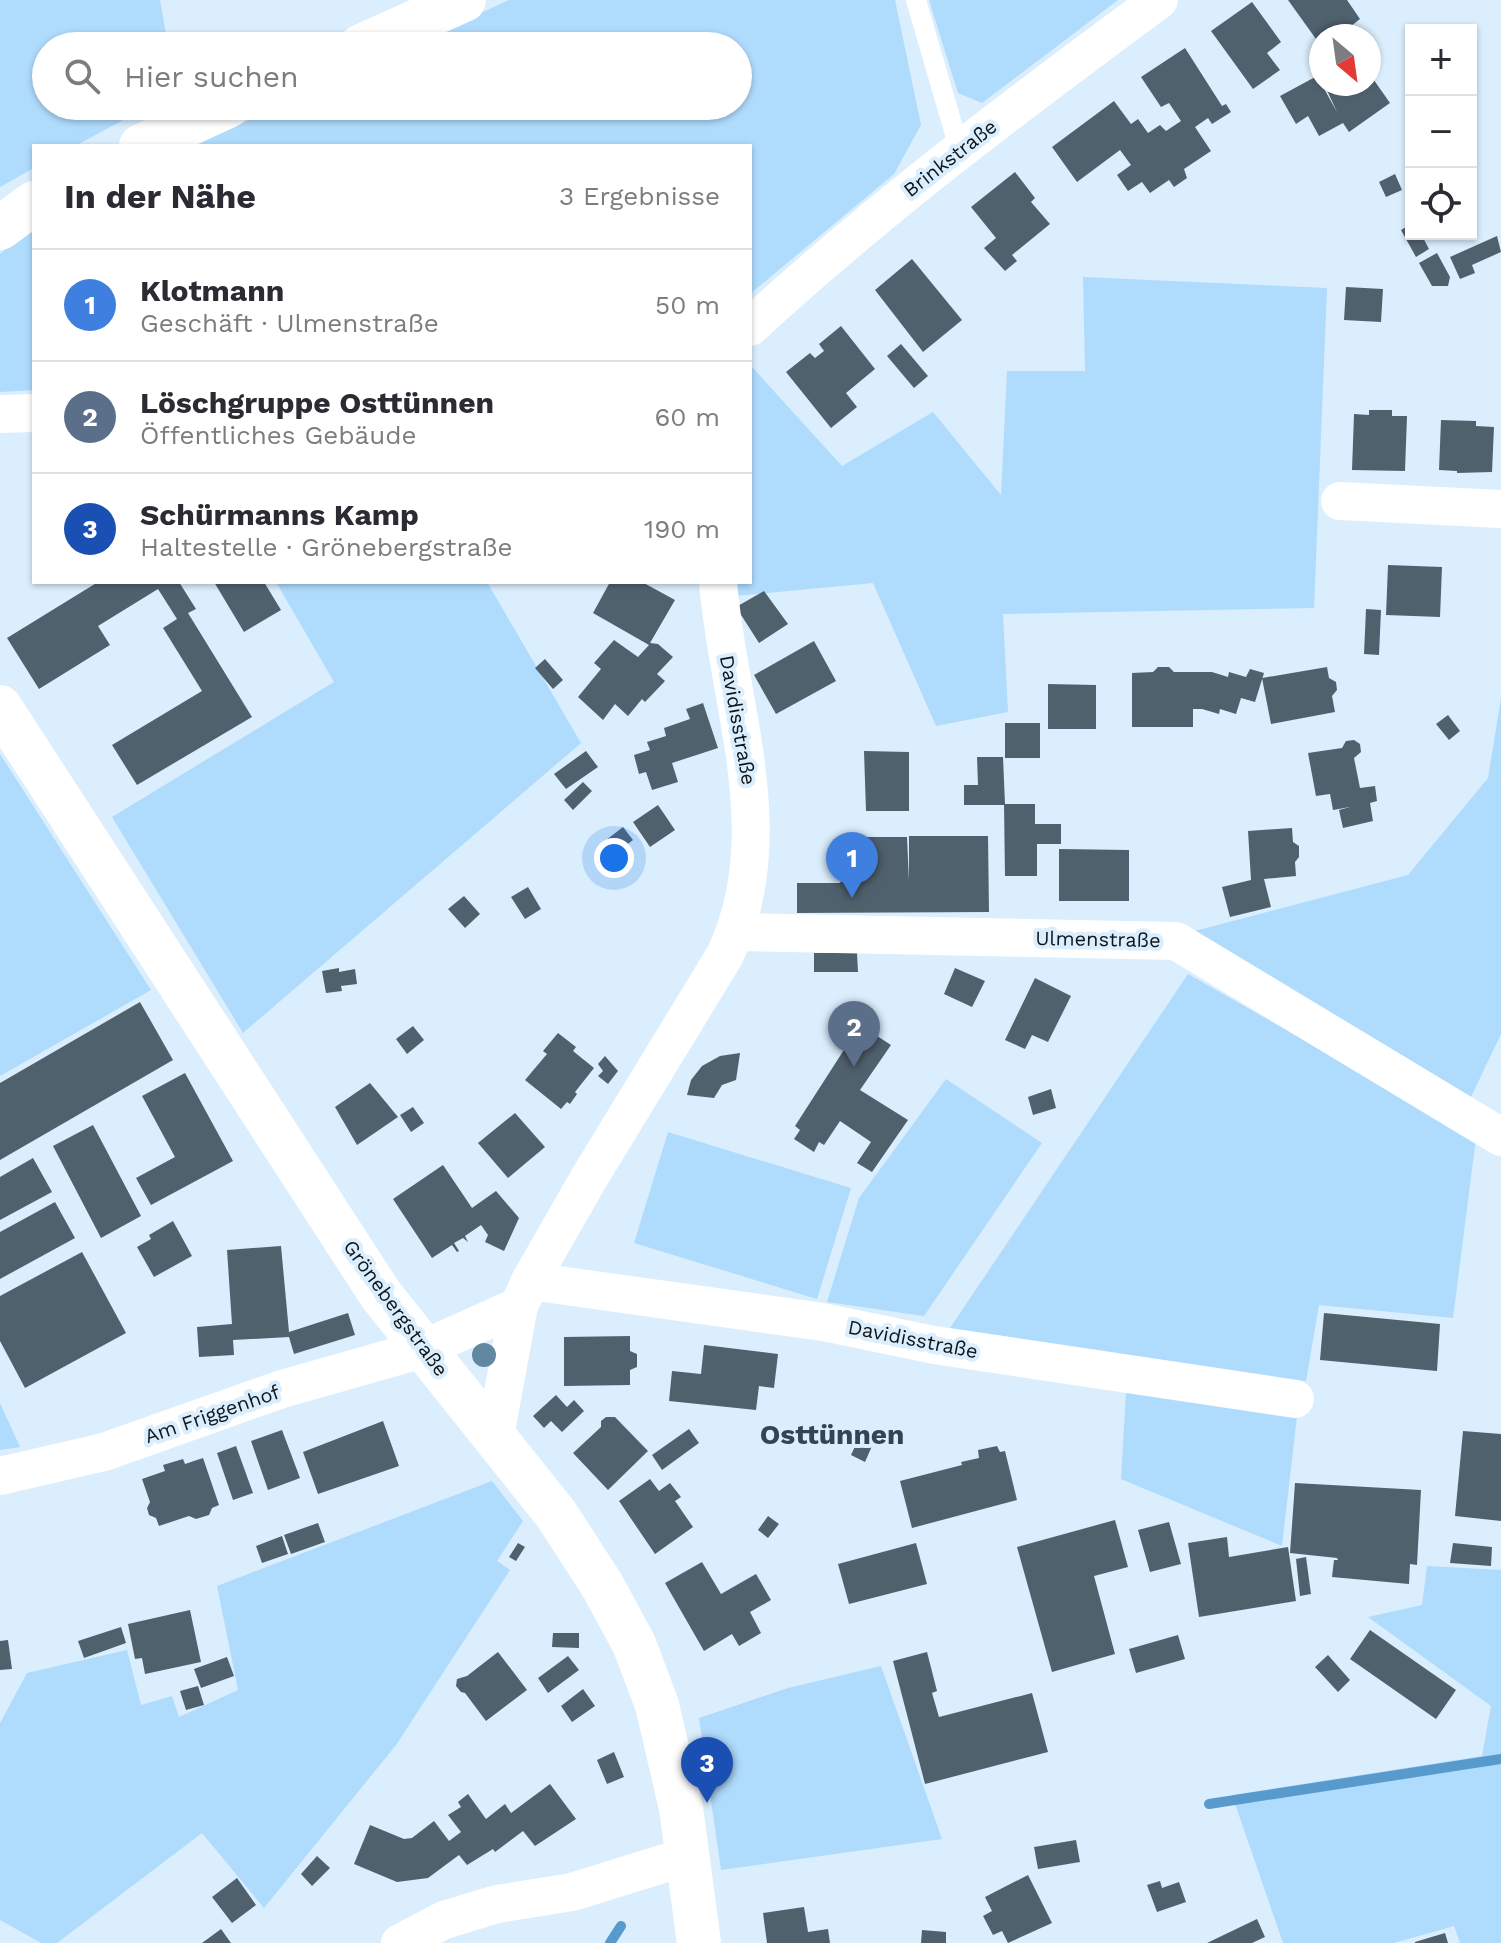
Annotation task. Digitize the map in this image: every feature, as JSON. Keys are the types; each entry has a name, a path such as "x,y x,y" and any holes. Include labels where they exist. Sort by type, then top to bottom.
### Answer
{"street":[{"path":"392,32 464,0"},
{"name":"Brinkstraße","path":"752,325 807,274 959,148 1159,0"},
{"path":"145,144 198,120"},
{"path":"0,228 16,213 32,204"},
{"path":"0,414 32,413"},
{"path":"1340,501 1501,509"},
{"name":"Davidisstraße","path":"495,1436 525,1294 589,1178 736,932 750,857 753,812 749,767 722,630 718,584"},
{"name":"Grönebergstraße","path":"0,707 381,1295 556,1514 602,1585 634,1644 657,1705 670,1753 699,1943"},
{"name":"Ulmenstraße","path":"736,932 1176,941 1501,1137"},
{"path":"423,1349 525,1294"},
{"name":"Davidisstraße","path":"525,1294 823,1322 934,1345 1295,1399"},
{"name":"Am Friggenhof","path":"0,1476 104,1452 282,1389 423,1349"},
{"path":"400,1943 444,1920 497,1904 572,1892 688,1856"}],"lane":[{"path":"916,0 959,148"}],"shaded area":[{"path":"0,0 160,0 166,32 32,32 32,120 123,120 79,144 32,144 32,169 0,187"},
{"path":"509,0 895,0 921,125 894,174 752,292 752,144 197,144 249,120 752,120 752,32 439,32"},
{"path":"929,0 1118,0 982,103 958,93"},
{"path":"32,228 32,390 0,392 0,254"},
{"path":"1083,277 1327,288 1314,608 1003,614 1008,712 936,726 873,583 734,596 735,584 752,584 753,368 842,466 933,412 1001,495 1007,371 1085,371"},
{"path":"277,584 488,584 581,743 243,1033 112,817 334,682"},
{"path":"1501,698 1501,1034 1471,1097 1191,932 1408,875 1488,778"},
{"path":"0,754 151,990 0,1076"},
{"path":"1188,974 1476,1138 1453,1318 1319,1305 1306,1381 950,1328"},
{"path":"946,1079 1042,1143 924,1316 827,1302 859,1198"},
{"path":"668,1132 851,1188 817,1299 634,1243"},
{"path":"1126,1391 1297,1416 1282,1546 1121,1479"},
{"path":"0,1403 20,1447 0,1450"},
{"path":"492,1481 523,1521 497,1561 510,1570 396,1745 264,1908 202,1833 57,1943 41,1943 0,1920 0,1723 27,1673 127,1650 141,1705 172,1696 179,1717 238,1690 217,1586"},
{"path":"1427,1566 1501,1570 1501,1943 1460,1943 1454,1926 1394,1943 1283,1943 1232,1795 1482,1756 1491,1706 1368,1617 1422,1605"},
{"path":"881,1666 942,1839 721,1870 699,1718 788,1688"}],"building":[{"path":"1288,0 1347,0 1360,19 1354,24 1309,24 1309,29"},
{"path":"1252,2 1281,42 1267,53 1280,70 1253,89 1211,31"},
{"path":"1185,48 1222,106 1226,104 1231,112 1212,124 1208,118 1195,127 1211,151 1184,169 1187,178 1174,187 1169,180 1150,193 1142,182 1128,191 1117,175 1131,165 1120,150 1077,182 1052,147 1114,101 1131,124 1138,119 1148,133 1160,125 1166,131 1181,121 1169,103 1161,107 1141,77"},
{"path":"1309,80 1309,96 1328,96 1337,112 1330,96 1381,96 1381,90 1390,103 1349,132 1343,123 1319,136 1308,116 1296,124 1280,96"},
{"path":"1015,172 1035,198 1031,202 1050,224 1012,255 1017,261 1005,271 984,248 996,238 971,207"},
{"path":"1395,174 1402,190 1386,197 1379,182"},
{"path":"1497,236 1501,252 1472,265 1475,273 1460,279 1450,257"},
{"path":"1407,240 1424,240 1429,249 1416,257"},
{"path":"1437,253 1450,277 1448,286 1432,286 1419,263"},
{"path":"912,259 962,320 923,352 875,290"},
{"path":"1346,287 1383,289 1381,322 1344,320"},
{"path":"841,326 875,369 846,393 857,407 831,428 786,372 810,353 815,358 824,351 819,344"},
{"path":"901,344 928,376 914,388 887,356"},
{"path":"1369,410 1392,410 1392,416 1407,416 1405,471 1352,470 1354,414 1369,415"},
{"path":"1441,420 1476,421 1476,426 1494,427 1492,472 1439,470"},
{"path":"1388,565 1442,567 1440,617 1386,615"},
{"path":"95,584 180,584 196,609 188,613 252,717 137,785 112,745 202,691 163,628 177,619 158,589 98,626 110,645 39,689 7,638"},
{"path":"215,584 265,584 281,610 244,632"},
{"path":"609,584 646,584 675,600 650,643 658,644 673,657 657,674 665,681 645,702 642,699 628,716 615,704 603,720 578,697 601,669 594,663 614,640 638,657 649,645 593,613"},
{"path":"764,591 788,624 759,643 736,607"},
{"path":"1366,609 1381,610 1379,655 1364,654"},
{"path":"814,641 836,681 776,714 754,675"},
{"path":"545,659 563,680 553,689 535,668"},
{"path":"1158,667 1169,667 1174,672 1212,672 1228,677 1229,672 1246,677 1250,669 1264,673 1255,702 1241,698 1236,714 1220,709 1219,714 1193,709 1193,727 1132,727 1132,673 1153,672"},
{"path":"1327,667 1329,678 1336,682 1337,690 1332,696 1335,712 1271,724 1262,678"},
{"path":"1048,684 1096,685 1096,729 1048,729"},
{"path":"703,703 718,748 672,763 678,782 652,790 646,772 639,774 634,755 650,750 647,742 666,736 664,728 690,719 686,709"},
{"path":"1448,715 1460,731 1449,740 1436,724"},
{"path":"1005,723 1040,723 1040,758 1005,758"},
{"path":"1354,740 1360,744 1361,752 1354,758 1360,788 1375,786 1377,801 1370,803 1373,821 1343,828 1339,810 1350,807 1333,810 1330,794 1316,796 1308,753 1342,748 1346,741"},
{"path":"586,751 598,767 566,789 554,774"},
{"path":"864,751 909,752 909,811 866,811"},
{"path":"977,757 1003,757 1005,804 1035,804 1035,824 1061,824 1061,844 1037,844 1037,876 1005,876 1004,805 964,805 964,785 978,785"},
{"path":"583,782 592,791 573,810 564,800"},
{"path":"658,805 675,830 650,847 633,822"},
{"path":"623,827 633,840 611,857 601,844"},
{"path":"1292,828 1293,842 1299,846 1296,876 1264,879 1271,907 1230,917 1222,887 1251,880 1248,831"},
{"path":"909,836 988,836 989,912 797,913 797,883 840,883 852,870 852,837 907,837 909,881"},
{"path":"1059,849 1129,850 1129,901 1059,901"},
{"path":"528,887 541,909 525,919 511,897"},
{"path":"464,896 480,914 465,928 448,909"},
{"path":"814,953 857,953 858,972 814,972"},
{"path":"339,968 339,972 355,969 357,984 341,986 342,991 326,993 322,971"},
{"path":"955,968 985,981 972,1007 944,994"},
{"path":"1035,978 1071,996 1048,1042 1032,1035 1025,1049 1005,1040"},
{"path":"140,1002 173,1060 0,1160 0,1083"},
{"path":"860,1025 891,1045 860,1090 908,1120 872,1172 857,1163 871,1142 840,1121 824,1145 819,1142 814,1152 794,1139 800,1130 795,1126"},
{"path":"413,1026 424,1040 407,1054 396,1039"},
{"path":"558,1033 576,1047 573,1051 594,1068 575,1092 577,1094 570,1104 567,1102 561,1109 525,1080 547,1054 543,1051"},
{"path":"740,1053 736,1080 722,1085 714,1098 687,1095 691,1080 702,1066 720,1056"},
{"path":"605,1056 618,1071 608,1084 598,1076 603,1071 598,1064"},
{"path":"185,1073 233,1161 151,1205 136,1178 175,1157 142,1096"},
{"path":"370,1083 398,1117 357,1145 335,1107"},
{"path":"1051,1089 1056,1108 1033,1115 1028,1097"},
{"path":"413,1107 424,1123 411,1132 400,1115"},
{"path":"515,1113 545,1147 508,1178 478,1143"},
{"path":"93,1125 141,1216 101,1238 53,1146"},
{"path":"33,1158 52,1192 0,1220 0,1177"},
{"path":"443,1165 472,1208 496,1191 519,1218 504,1251 485,1242 488,1235 481,1225 465,1236 468,1242 463,1238 454,1243 459,1251 452,1245 432,1258 393,1199"},
{"path":"55,1202 75,1238 0,1279 0,1232"},
{"path":"173,1221 192,1256 154,1277 137,1247 151,1239 149,1235"},
{"path":"281,1246 289,1332 348,1313 355,1335 294,1354 289,1337 233,1340 234,1355 199,1357 197,1327 232,1324 227,1250"},
{"path":"82,1252 126,1333 25,1388 0,1341 0,1296"},
{"path":"1324,1313 1440,1324 1437,1371 1320,1360"},
{"path":"630,1336 630,1351 637,1354 637,1367 630,1370 630,1385 564,1386 564,1337"},
{"path":"704,1345 778,1354 774,1388 759,1386 756,1410 669,1401 672,1371 701,1374"},
{"path":"556,1395 567,1407 574,1400 584,1411 562,1432 551,1421 544,1428 533,1416"},
{"path":"606,1417 615,1417 648,1451 608,1490 573,1453 601,1427 601,1421"},
{"path":"383,1421 399,1466 318,1494 303,1452"},
{"path":"689,1429 699,1443 662,1470 652,1455"},
{"path":"282,1430 300,1478 268,1490 251,1441"},
{"path":"862,1431 876,1437 865,1462 851,1455"},
{"path":"1463,1431 1501,1434 1501,1521 1455,1516"},
{"path":"236,1446 253,1493 233,1500 217,1453"},
{"path":"997,1446 1000,1452 1005,1451 1017,1500 912,1528 900,1481 962,1465 961,1462 979,1458 978,1450"},
{"path":"203,1458 219,1505 212,1508 209,1515 196,1519 189,1516 159,1526 156,1518 149,1515 147,1508 150,1502 142,1479 165,1471 163,1465 183,1459 185,1464"},
{"path":"650,1479 659,1491 670,1483 681,1497 675,1501 693,1527 655,1554 619,1501"},
{"path":"1295,1483 1421,1490 1417,1565 1410,1564 1409,1584 1332,1577 1337,1558 1290,1553"},
{"path":"768,1516 779,1524 768,1538 758,1530"},
{"path":"1115,1520 1128,1567 1094,1576 1115,1654 1052,1672 1017,1547"},
{"path":"1169,1522 1181,1564 1150,1572 1138,1530"},
{"path":"318,1523 325,1542 291,1554 284,1535"},
{"path":"282,1536 288,1554 262,1563 256,1546"},
{"path":"1227,1537 1229,1557 1288,1547 1296,1601 1199,1617 1188,1543"},
{"path":"518,1543 525,1547 516,1561 509,1557"},
{"path":"916,1543 927,1584 849,1604 838,1564"},
{"path":"1453,1543 1492,1547 1491,1566 1450,1563"},
{"path":"1306,1557 1311,1594 1300,1596 1296,1559"},
{"path":"702,1562 721,1594 756,1574 771,1600 750,1612 761,1633 739,1646 732,1634 704,1651 665,1583"},
{"path":"190,1610 201,1662 145,1674 142,1658 135,1659 128,1624"},
{"path":"121,1627 126,1643 84,1658 78,1641"},
{"path":"1370,1630 1456,1690 1436,1719 1350,1659"},
{"path":"553,1633 579,1633 579,1648 552,1647"},
{"path":"1178,1635 1185,1659 1136,1673 1129,1649"},
{"path":"8,1640 12,1669 0,1670 0,1641"},
{"path":"498,1652 527,1690 486,1721 456,1686 457,1679 467,1676"},
{"path":"927,1652 937,1691 932,1693 939,1717 1032,1693 1048,1752 925,1784 893,1661"},
{"path":"1328,1655 1350,1680 1338,1692 1315,1667"},
{"path":"568,1656 579,1670 548,1693 538,1678"},
{"path":"227,1657 234,1676 201,1688 194,1669"},
{"path":"198,1686 204,1705 186,1710 180,1691"},
{"path":"583,1689 595,1706 572,1722 561,1706"},
{"path":"614,1752 624,1777 607,1784 597,1760"},
{"path":"550,1784 576,1819 535,1846 523,1831 495,1852 493,1849 467,1865 459,1855 428,1878 397,1882 354,1864 370,1825 404,1839 412,1838 434,1821 449,1841 461,1832 448,1815 461,1807 458,1802 468,1794 486,1819 505,1804 511,1813"},
{"path":"1076,1840 1080,1862 1038,1869 1034,1847"},
{"path":"317,1856 330,1868 312,1886 301,1874"},
{"path":"1028,1875 1052,1923 1008,1943 1002,1931 993,1935 983,1916 992,1911 985,1897"},
{"path":"237,1878 256,1905 232,1923 212,1897"},
{"path":"1160,1881 1162,1888 1179,1882 1186,1902 1157,1912 1147,1885"},
{"path":"804,1907 808,1932 828,1929 830,1943 767,1943 763,1913"},
{"path":"1257,1919 1265,1937 1252,1943 1207,1943"},
{"path":"221,1929 231,1943 202,1943"},
{"path":"922,1930 946,1932 946,1943 921,1943"},
{"path":"1445,1933 1448,1943 1415,1943 1415,1942"}],"waterway":[{"path":"1209,1804 1501,1759"},
{"path":"610,1943 621,1926"}],"place":[{"name":"Klotmann","path":"852,898"},
{"name":"Löschgruppe Osttünnen","path":"854,1067"},
{"name":"Schürmanns Kamp","path":"707,1803"}],"district":[{"name":"Osttünnen","path":"832,1434"}]}
